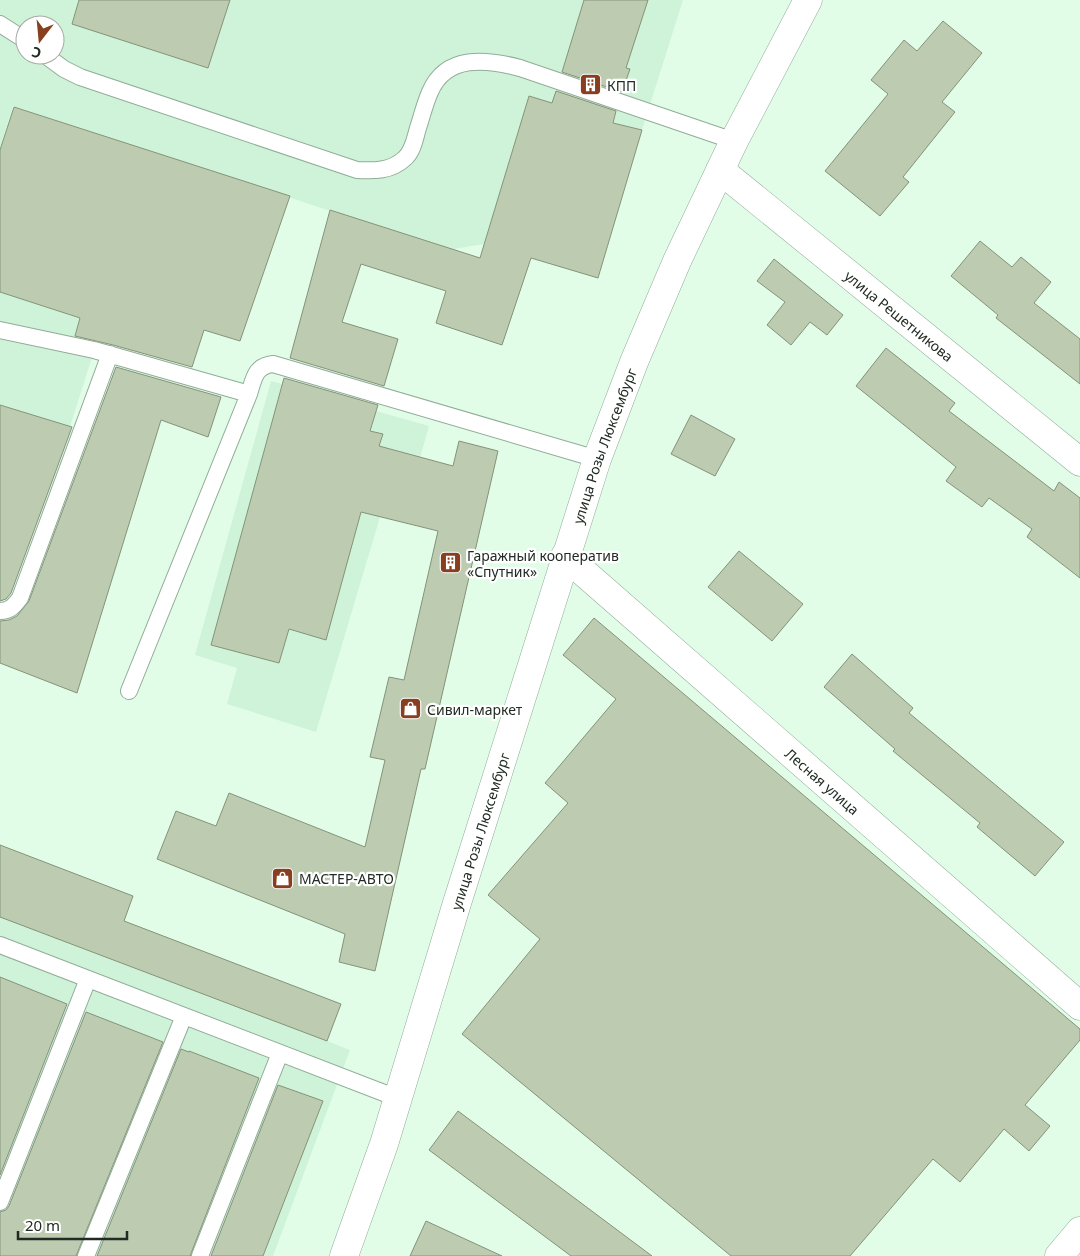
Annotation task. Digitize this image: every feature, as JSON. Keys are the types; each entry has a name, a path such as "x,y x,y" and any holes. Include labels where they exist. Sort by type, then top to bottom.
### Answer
{"street":[{"name":"улица Розы Люксембург","path":"344,1256 384,1144 565,556 597,460 641,344 677,261 734,141 808,0"},
{"name":"улица Решетникова","path":"720,170 1080,462"},
{"name":"Лесная улица","path":"565,556 1080,1006"},
{"path":"1059,1256 1080,1231"}],"lane":[{"path":"0,24 15,34"},
{"path":"59,65 80,77 357,170 377,171 405,159 413,147 430,92 439,76 453,67 474,61 497,62 520,68 734,141"},
{"path":"0,330 110,354 249,394"},
{"path":"0,611 7,611 20,598 110,354"},
{"path":"129,691 258,370 264,365 273,364 597,460"},
{"path":"0,945 397,1098"},
{"path":"0,1202 88,979"},
{"path":"86,1256 184,1016"},
{"path":"200,1256 280,1053"}],"shaded area":[{"path":"0,0 683,0 642,130 613,123 529,96 484,244 448,250 13,106 0,148"},
{"path":"0,185 67,206 42,306 102,326 59,461 0,444"},
{"path":"271,381 429,426 402,522 380,517 316,732 227,704 237,668 195,655"},
{"path":"47,863 133,896 124,921 341,1004 327,1041 350,1050 273,1256 0,1256 0,873"}],"building":[{"path":"79,0 230,0 208,68 72,24"},
{"path":"584,0 648,0 626,68 630,69 622,92 562,72"},
{"path":"943,21 982,53 942,102 955,112 903,177 909,182 880,216 825,171 888,94 871,80 904,40 917,51"},
{"path":"556,91 616,111 613,123 642,130 598,278 531,258 502,345 436,323 446,291 361,264 342,322 398,339 384,386 290,358 330,210 480,258 529,96 552,103"},
{"path":"14,107 290,196 240,341 204,330 192,367 75,336 80,318 0,292 0,150"},
{"path":"980,241 1012,267 1021,257 1051,282 1034,303 1080,339 1080,384 996,318 998,315 951,276"},
{"path":"774,259 843,315 827,335 810,322 791,345 767,325 785,302 757,281"},
{"path":"886,348 955,403 949,411 1054,491 1059,482 1080,498 1080,578 1027,537 1032,529 989,498 982,507 946,481 956,467 856,386"},
{"path":"116,367 221,397 208,437 161,420 77,693 0,663 0,621 9,620 17,616 29,601"},
{"path":"284,378 378,405 370,431 383,434 379,446 453,466 459,441 498,451 425,769 421,769 375,971 339,962 345,934 157,859 176,811 216,826 229,793 365,847 385,760 370,757 389,677 404,680 438,531 361,512 326,640 289,629 279,663 211,645"},
{"path":"0,405 72,427 11,593 6,599 0,601"},
{"path":"691,415 735,439 715,476 671,454"},
{"path":"739,551 803,604 772,641 708,587"},
{"path":"594,618 1080,1029 1080,1040 1025,1105 1050,1126 1029,1151 1004,1129 960,1182 933,1159 850,1256 731,1256 462,1034 540,939 488,895 568,803 545,783 616,699 563,655"},
{"path":"852,654 913,708 909,713 1064,842 1035,876 977,827 980,823 893,751 895,749 824,687"},
{"path":"0,845 133,896 124,921 341,1004 327,1041 0,917"},
{"path":"0,977 67,1004 0,1175"},
{"path":"86,1012 163,1042 76,1256 0,1256 0,1212 6,1210 9,1206"},
{"path":"181,1049 259,1078 190,1256 97,1256"},
{"path":"278,1085 323,1101 263,1256 211,1256"},
{"path":"458,1111 652,1256 571,1256 429,1150"},
{"path":"426,1221 502,1256 410,1256"}],"place":[{"name":"КПП","path":"591,85"},
{"name":"Гаражный кооператив «Спутник»","path":"451,563"},
{"name":"Сивил-маркет","path":"411,709"},
{"name":"МАСТЕР-АВТО","path":"283,878"}]}
